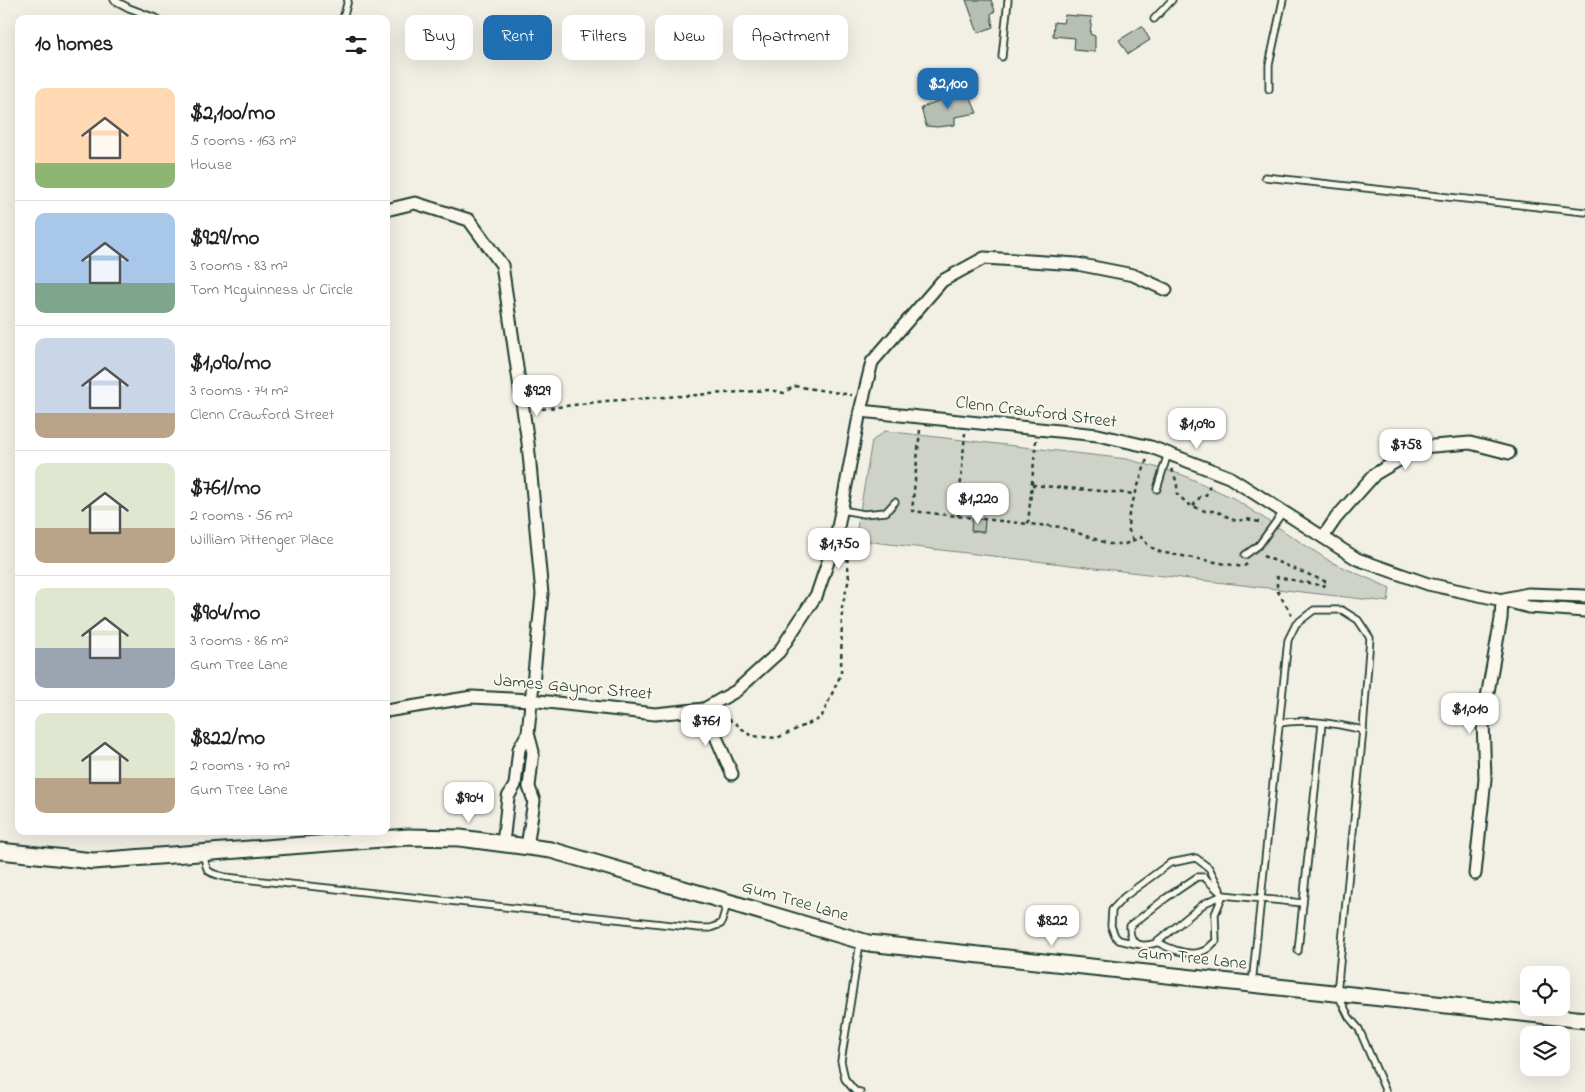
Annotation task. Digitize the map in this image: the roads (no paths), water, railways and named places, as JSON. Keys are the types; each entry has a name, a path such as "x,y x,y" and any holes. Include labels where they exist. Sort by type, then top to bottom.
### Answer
{"street":[{"path":"390,209 415,203 469,220 502,265 528,443 542,594 528,733 533,752 529,787 534,801 527,847"},
{"name":"James Gaynor Street","path":"390,710 472,697 530,700 655,714 704,709 736,691 779,652 817,594 836,538 860,411 872,362 942,281 984,258 1077,264 1133,275 1166,290"},
{"name":"Clenn Crawford Street","path":"860,411 1098,435 1151,446 1229,477 1357,559 1428,584 1529,607 1585,611"},
{"path":"1323,537 1336,518 1375,474 1421,447 1470,443 1509,453"},
{"name":"Clenn Crawford Street","path":"1502,600 1528,594 1585,596"},
{"path":"1475,874 1485,779 1483,720 1501,619 1502,600"},
{"path":"704,709 732,774"},
{"path":"503,844 508,797 515,785 519,749 528,733"},
{"name":"Gum Tree Lane","path":"0,851 93,861 408,838 460,838 551,850 878,944 1585,1020"}],"lane":[{"path":"114,0 147,15"},
{"path":"344,15 348,0"},
{"path":"1002,57 1008,0"},
{"path":"1154,19 1172,0"},
{"path":"1269,89 1269,65 1284,0"},
{"path":"1265,177 1585,212"},
{"path":"1157,490 1168,453"},
{"path":"842,510 864,514 886,512 895,502"},
{"path":"1244,554 1259,545 1283,512"},
{"path":"1252,984 1288,640 1296,624 1314,610 1342,610 1358,620 1370,638 1363,730 1337,993 1349,1017 1360,1029 1386,1092"},
{"path":"1279,723 1290,721 1322,723 1363,730"},
{"path":"1298,951 1322,723"},
{"path":"515,785 529,787"},
{"path":"204,853 206,868 210,872 225,877 699,928 710,928 721,924 727,902"},
{"path":"1223,895 1209,868 1196,858 1170,863 1124,897 1112,910 1111,926 1115,936 1120,940 1147,945 1157,942 1205,904 1223,895 1303,903"},
{"path":"1136,944 1130,934 1130,926 1197,876 1204,877 1223,895"},
{"path":"1157,942 1172,950 1192,953 1205,950 1216,940 1215,914 1223,895"},
{"path":"860,940 841,1061 845,1079 855,1091 860,1092"}]}
